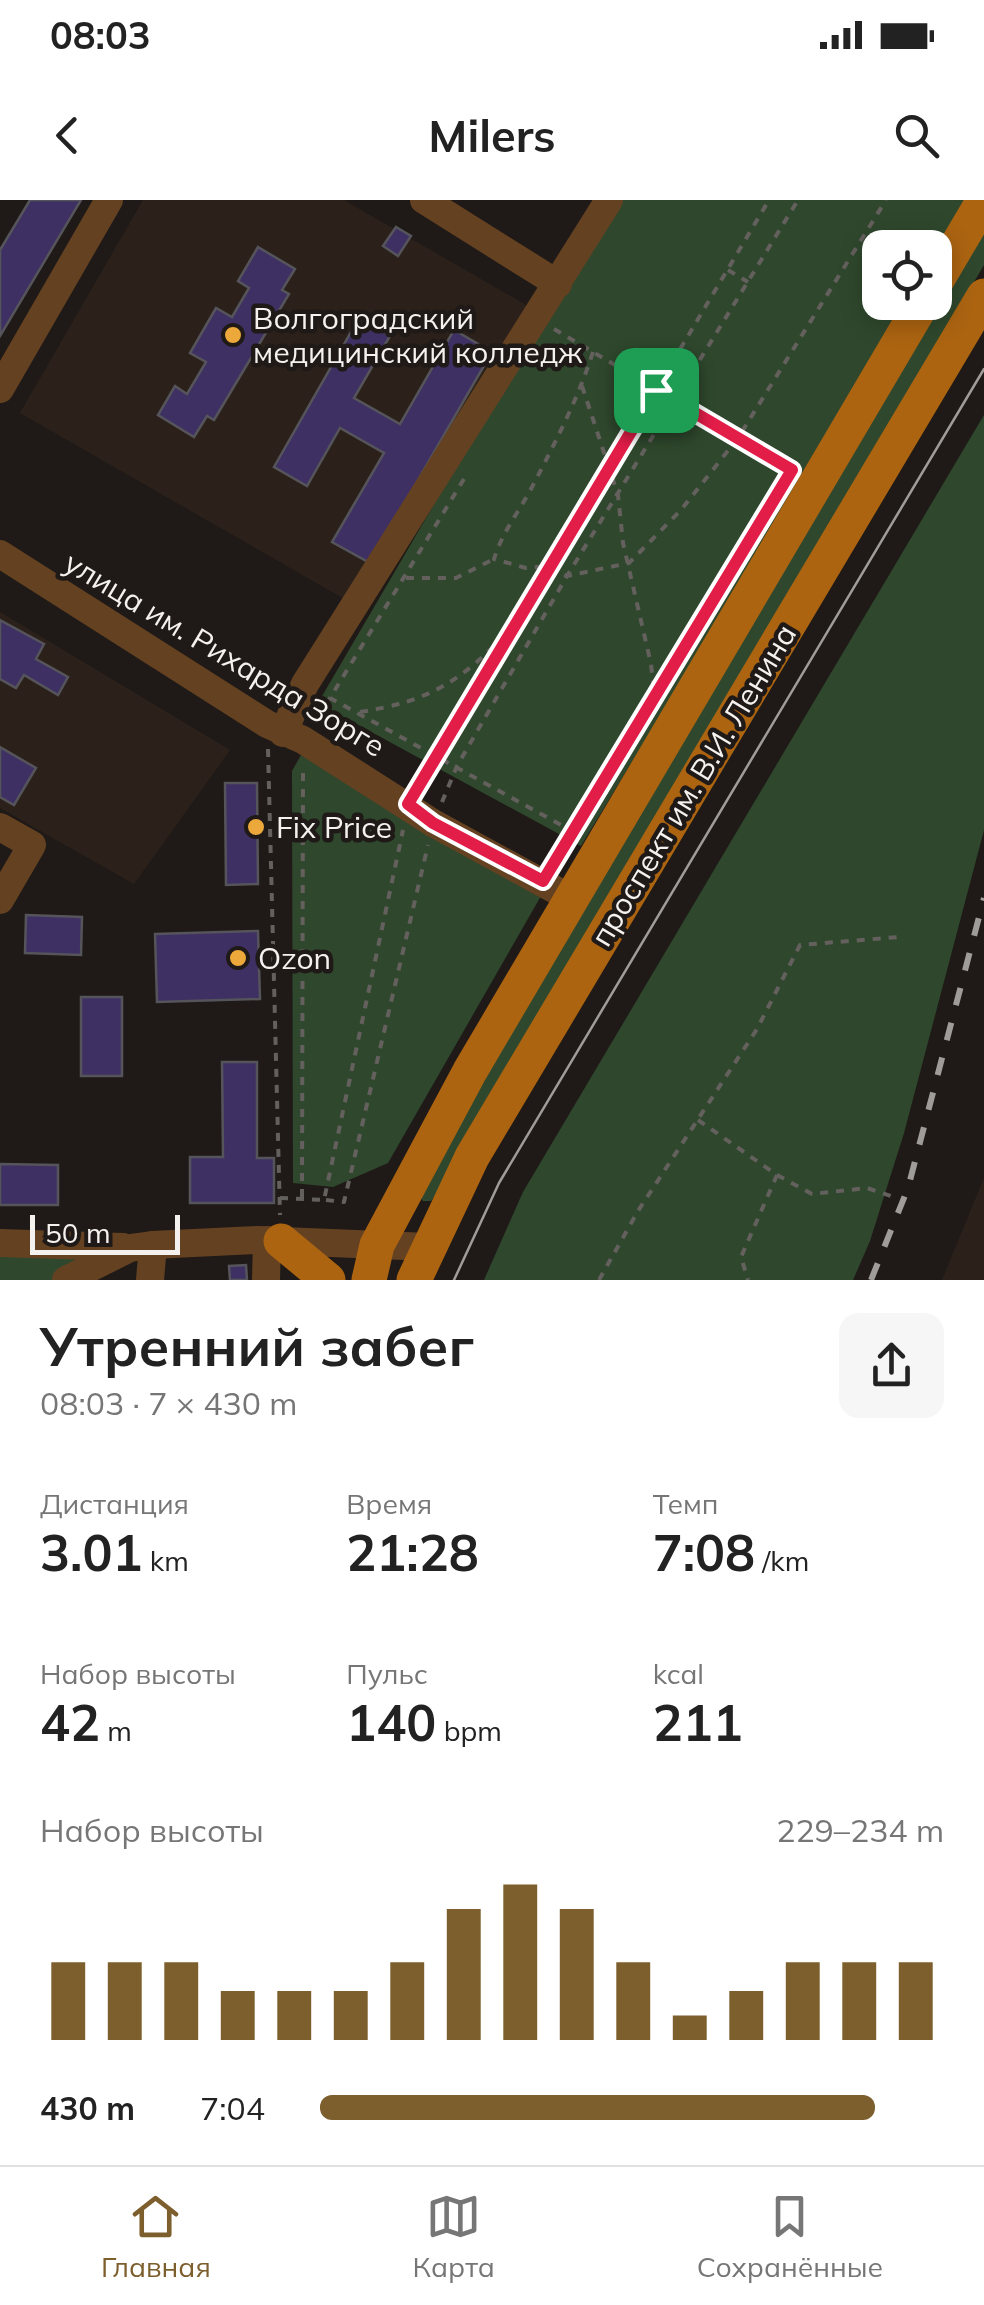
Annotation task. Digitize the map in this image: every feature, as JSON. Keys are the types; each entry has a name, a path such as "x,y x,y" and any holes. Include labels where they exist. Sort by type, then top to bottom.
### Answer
{"main road":[{"path":"952,254 984,200"},
{"name":"проспект им. В.И. Ленина","path":"414,1280 472,1157 984,296"},
{"name":"проспект им. В.И. Ленина","path":"368,1280 378,1245 470,1071 558,890 912,320"},
{"path":"276,1236 328,1280"}],"street":[{"path":"0,389 109,200"},
{"path":"424,200 558,284"},
{"path":"284,733 305,684 609,200"},
{"name":"улица им. Рихарда Зорге","path":"0,554 433,823 558,890"},
{"path":"0,827 32,845 0,900"},
{"path":"66,1280 125,1258 276,1236 429,1247"},
{"path":"266,1280 276,1236"},
{"path":"0,1243 125,1258 150,1280"}],"path":[{"path":"324,1200 408,804 769,200"},
{"path":"280,1198 344,1202 433,823 457,766 567,576 798,200"},
{"path":"406,578 456,578 494,559 526,568 550,566 567,576 630,563 680,510 738,438 886,200"},
{"path":"728,270 748,282"},
{"path":"552,328 792,470"},
{"path":"494,559 501,536 530,490 582,386 593,352"},
{"path":"582,386 618,496 655,701 665,684"},
{"path":"516,624 474,668 410,704 360,712 572,831"},
{"path":"558,890 572,831 645,717"},
{"path":"276,1236 280,1198 284,733"},
{"path":"284,733 302,1198"},
{"path":"599,1280 638,1211 757,1029 800,945 899,936"},
{"path":"697,1120 812,1194 867,1188 894,1197"},
{"path":"748,1280 741,1257 777,1175"}],"shaded area":[{"path":"143,200 344,200 533,309 360,608 20,413"},
{"path":"0,612 230,750 134,884 0,808"},
{"path":"984,1178 984,1280 942,1280"}],"green space":[{"path":"612,200 972,200 952,233 862,230 862,320 900,320 581,846 318,703"},
{"path":"984,232 984,265 952,319 952,286"},
{"path":"932,320 952,320 431,1201 423,1201 419,1196 422,1184"},
{"path":"984,415 984,830 904,1133 870,1241 853,1280 484,1280 523,1192"},
{"path":"301,755 545,889 388,1163 333,1187 293,1183 292,771"},
{"path":"0,1254 97,1258 57,1280 0,1280"}],"building":[{"path":"30,200 81,200 0,336 0,250"},
{"path":"396,227 411,236 398,256 383,246"},
{"name":"Волгоградский медицинский колледж","path":"258,247 295,269 282,290 289,294 214,420 207,416 194,437 158,415 175,386 187,394 206,362 190,353 216,308 232,317 249,288 238,281"},
{"path":"359,318 390,336 354,398 400,424 454,330 492,352 370,563 332,542 384,453 340,428 307,486 274,467"},
{"path":"0,620 44,644 36,659 68,677 58,695 24,675 16,688 0,679"},
{"path":"0,747 36,768 14,805 0,797"},
{"path":"225,783 257,783 258,884 226,885"},
{"path":"26,915 82,917 81,955 25,953"},
{"path":"258,931 260,999 157,1002 155,934"},
{"path":"81,997 122,997 122,1076 81,1076"},
{"path":"222,1062 257,1062 257,1158 274,1158 274,1203 190,1203 190,1157 223,1157"},
{"path":"0,1164 58,1165 58,1205 0,1205"},
{"path":"246,1265 247,1280 230,1280 229,1266"}],"tram line":[{"path":"454,1280 499,1183 984,369"}],"railway":[{"path":"871,1280 908,1188 984,898"}],"place":[{"name":"Волгоградский медицинский колледж","path":"233,335"},
{"name":"Fix Price","path":"256,827"},
{"name":"Ozon","path":"238,958"}],"route":[{"path":"656,390 792,470 543,881 433,823 408,804 656,390"}]}
